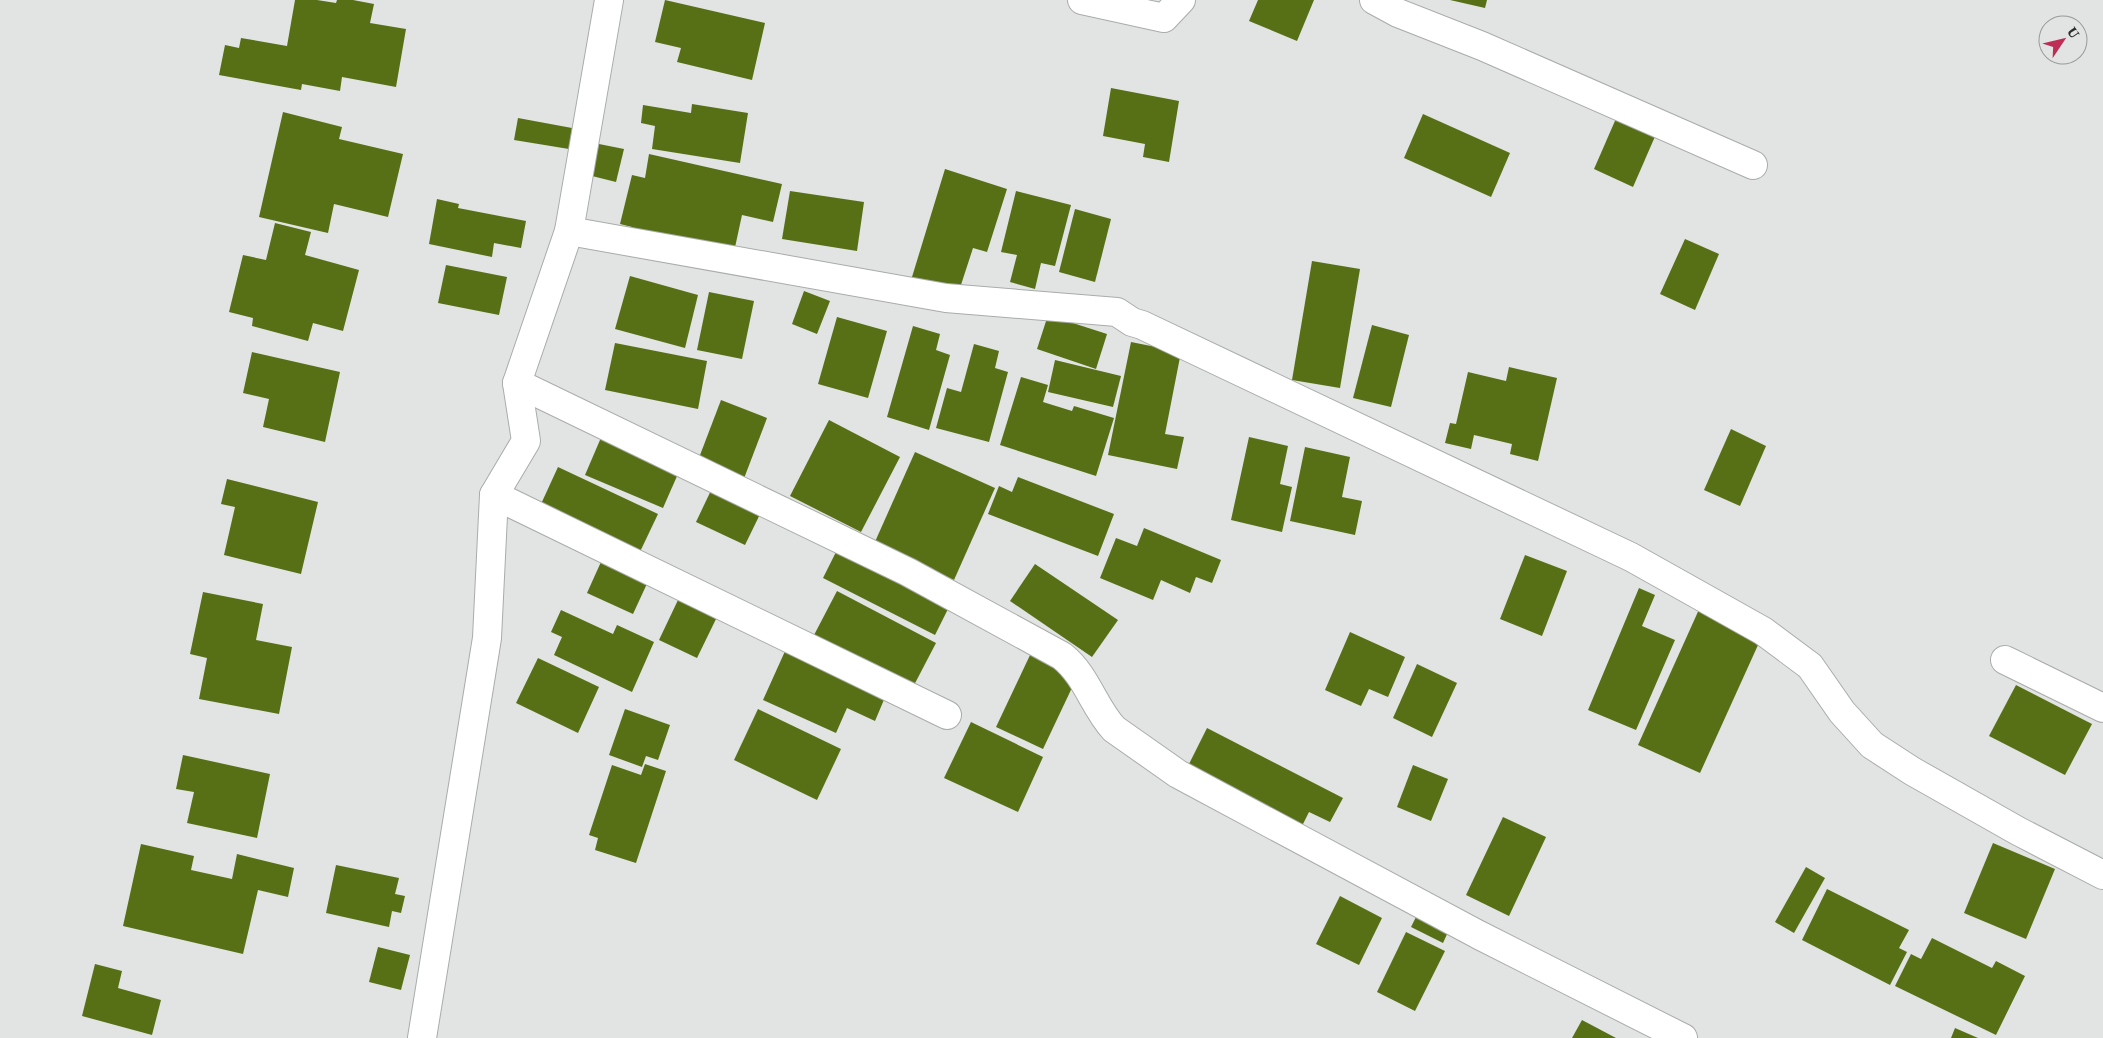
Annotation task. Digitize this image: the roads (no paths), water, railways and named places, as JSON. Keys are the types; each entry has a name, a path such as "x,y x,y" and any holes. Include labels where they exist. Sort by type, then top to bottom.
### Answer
{"street":[{"path":"422,1038 488,638 494,495 526,441 517,383 569,231 609,0"},
{"path":"1082,0 1164,18 1181,0"},
{"path":"1374,0 1398,13 1482,46 1753,165"},
{"path":"569,231 946,298 1117,312 1132,322 1142,325 1631,557 1763,632 1810,666 1842,712 1872,746 2018,831 2103,875"},
{"path":"517,383 908,572 1062,656 1074,665 1106,719 1114,728 1178,774 1479,935 1683,1038"},
{"path":"494,495 947,715"},
{"path":"2005,660 2103,708"}]}
